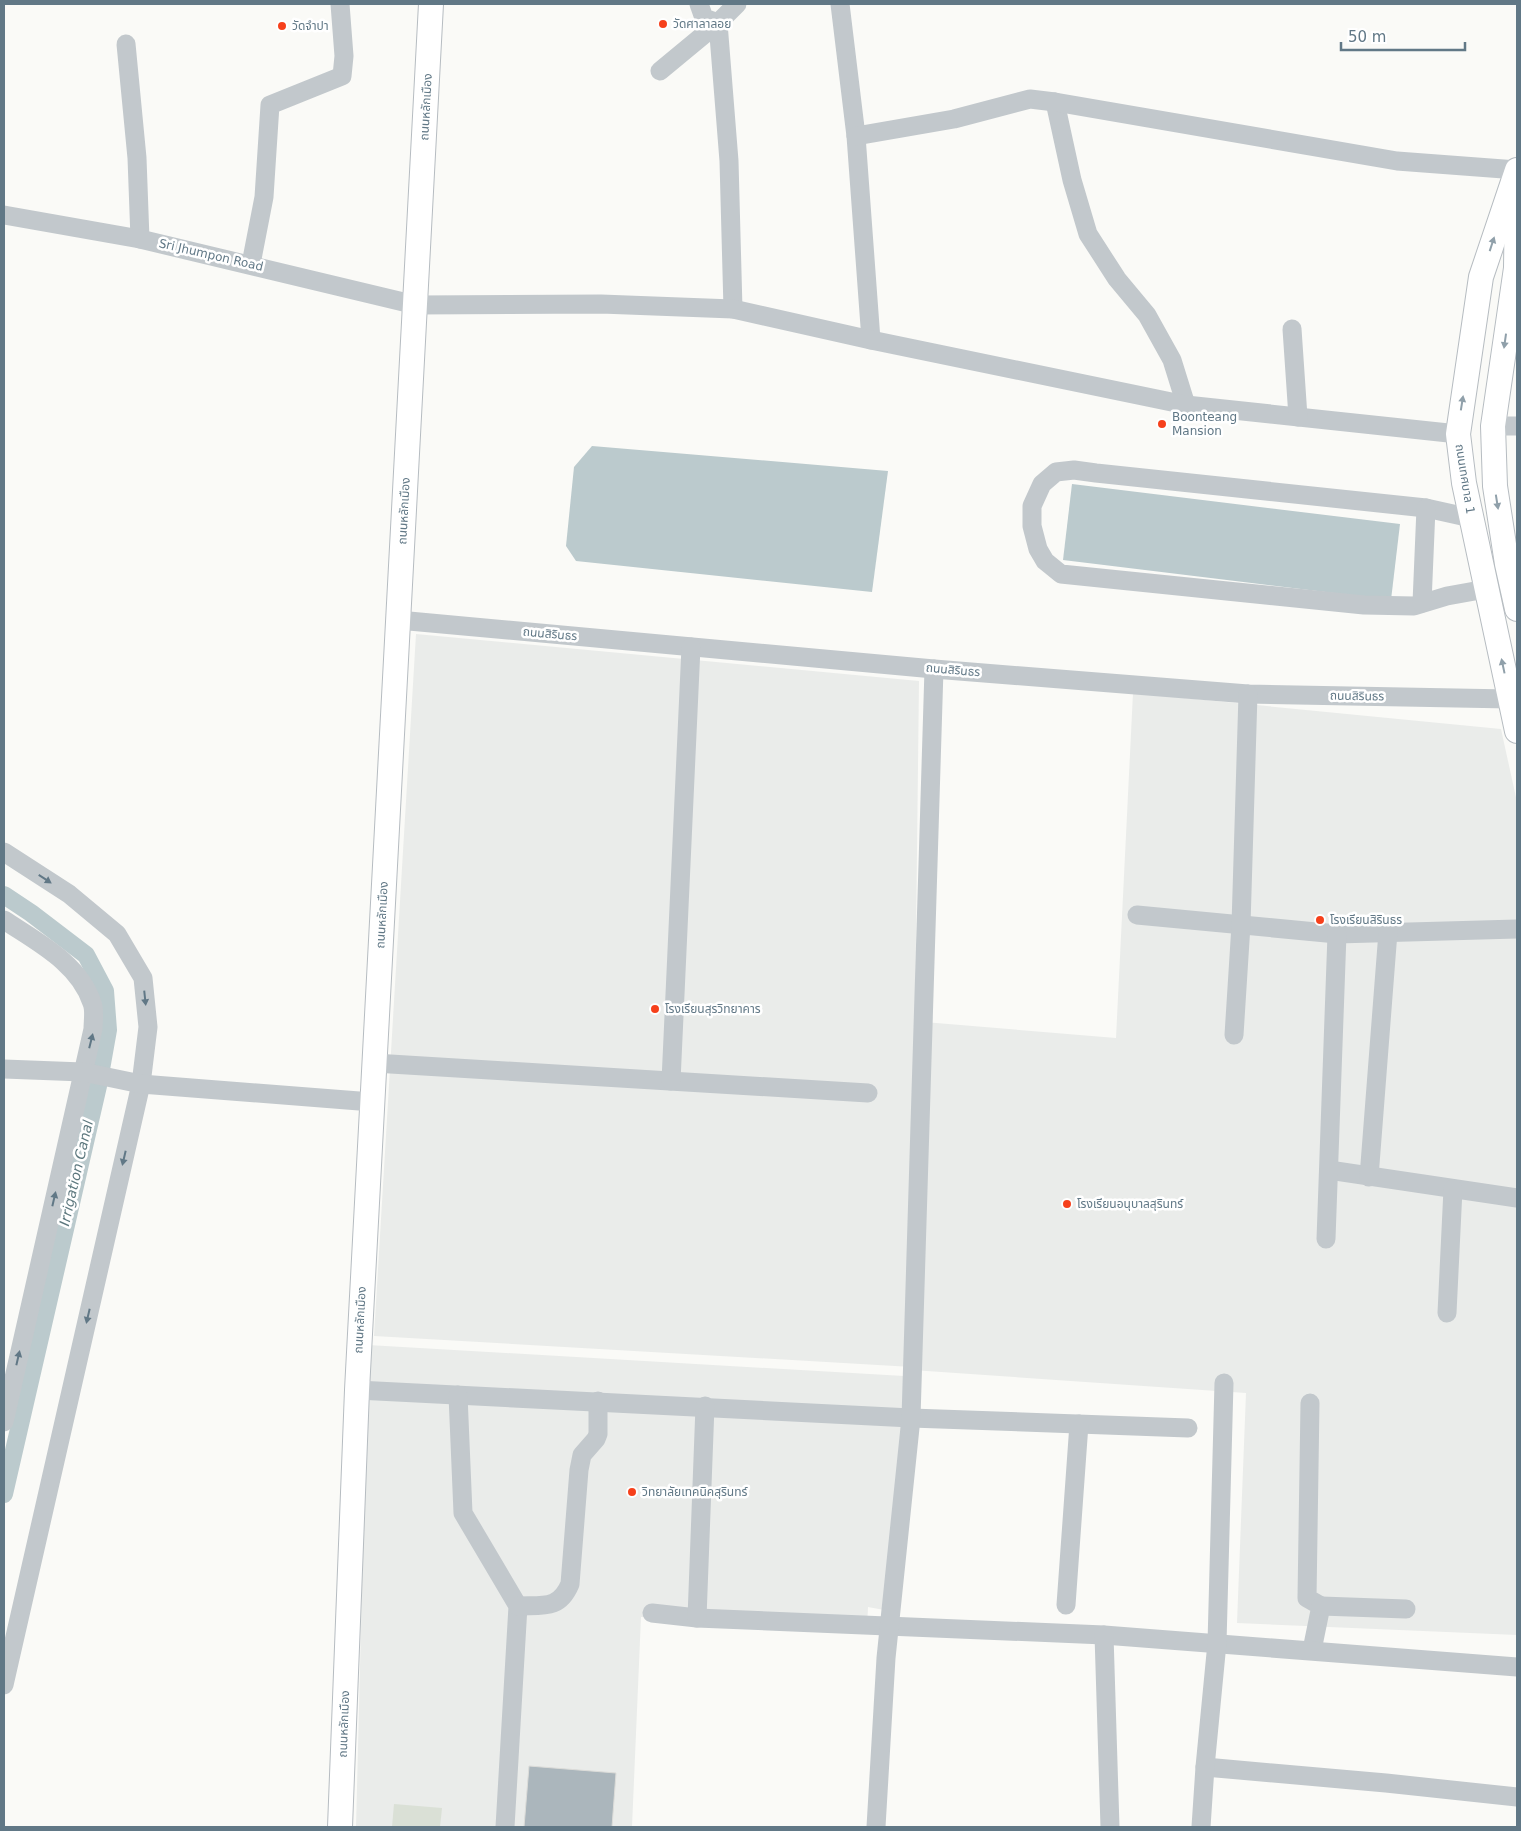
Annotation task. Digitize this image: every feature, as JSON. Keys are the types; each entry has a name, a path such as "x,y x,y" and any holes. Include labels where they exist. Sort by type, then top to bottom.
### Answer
{"main road":[{"name":"ถนนหลักเมือง","path":"340,1827 357,1390 431,4"},
{"path":"1517,170 1517,268 1493,426 1495,486 1507,564 1517,609"},
{"name":"ถนนเทศบาล 1","path":"1517,170 1482,277 1458,434 1464,483 1517,731"}],"street":[{"path":"251,264 264,197 270,106 342,76 344,56 340,4"},
{"path":"699,4 704,18 718,23"},
{"path":"660,71 718,23 737,4"},
{"path":"840,4 856,136 871,340"},
{"path":"718,23 729,161 733,309"},
{"path":"126,44 137,158 140,238"},
{"path":"856,136 954,119 1030,100 1055,102 1397,161 1517,170"},
{"path":"1055,102 1072,180 1088,234 1117,279 1147,315 1172,360 1186,405"},
{"name":"Sri Jhumpon Road","path":"4,215 140,238 416,305 601,304 733,309 871,340 1186,405 1458,434"},
{"path":"1292,329 1298,417"},
{"path":"1493,426 1517,426"},
{"path":"1471,518 1426,508 1115,476 1074,470 1056,472 1042,484 1032,506 1032,526 1038,548 1045,561 1061,574 1364,605 1414,606 1447,596 1486,589"},
{"path":"1422,603 1426,508"},
{"name":"ถนนสิรินธร","path":"398,620 934,669 1248,694 1510,699"},
{"path":"672,1081 691,647"},
{"path":"876,1827 889,1625 911,1418 911,1367 934,669"},
{"path":"1234,1035 1241,925 1248,694"},
{"path":"4,852 69,894 117,934 143,978 148,1026 141,1084 4,1685"},
{"path":"1138,915 1337,934 1517,929"},
{"path":"4,920 57,955 82,980 93,1004 94,1030 8,1386 4,1422"},
{"path":"1369,1177 1388,932"},
{"path":"1326,1239 1337,934"},
{"path":"374,1063 868,1093"},
{"path":"4,1069 83,1072 141,1084 372,1102"},
{"path":"1329,1170 1517,1198"},
{"path":"1447,1313 1452,1189"},
{"path":"1201,1827 1217,1643 1224,1383"},
{"path":"357,1390 705,1406 911,1418 1188,1428"},
{"path":"458,1395 463,1513 518,1606 505,1827"},
{"path":"518,1606 553,1604 561,1599 570,1584 579,1470 582,1455 596,1439 598,1402"},
{"path":"1310,1403 1307,1598 1321,1606 1406,1609"},
{"path":"697,1618 705,1406"},
{"path":"1066,1604 1079,1424"},
{"path":"1312,1650 1321,1606"},
{"path":"652,1613 697,1618 1104,1635 1517,1667"},
{"path":"1104,1635 1110,1827"},
{"path":"1205,1767 1517,1797"}],"shaded area":[{"path":"592,446 888,471 872,592 576,561 566,546 574,467"},
{"path":"1072,484 1400,524 1391,600 1063,560"},
{"path":"416,634 919,681 911,1364 924,1022 1116,1038 1133,693 1501,729 1517,802 1517,1635 1237,1623 1246,1393 912,1370 912,1367 374,1336"},
{"name":"วิทยาลัยเทคนิคสุรินทร์","path":"368,1345 904,1376 895,1612 868,1607 867,1630 641,1617 632,1827 356,1827"},
{"path":"394,1804 442,1808 440,1827 392,1827"}],"building":[{"path":"529,1766 616,1773 612,1827 524,1827"}],"waterway":[{"name":"Irrigation Canal","path":"4,895 86,955 105,991 108,1030 98,1086 4,1494"}],"place":[{"name":"วัดศาลาลอย","path":"663,24"},
{"name":"วัดจำปา","path":"282,26"},
{"name":"Boonteang Mansion","path":"1162,424"},
{"name":"โรงเรียนสิรินธร","path":"1320,920"},
{"name":"โรงเรียนสุรวิทยาคาร","path":"655,1009"},
{"name":"โรงเรียนอนุบาลสุรินทร์","path":"1067,1204"},
{"name":"วิทยาลัยเทคนิคสุรินทร์","path":"632,1492"}]}
